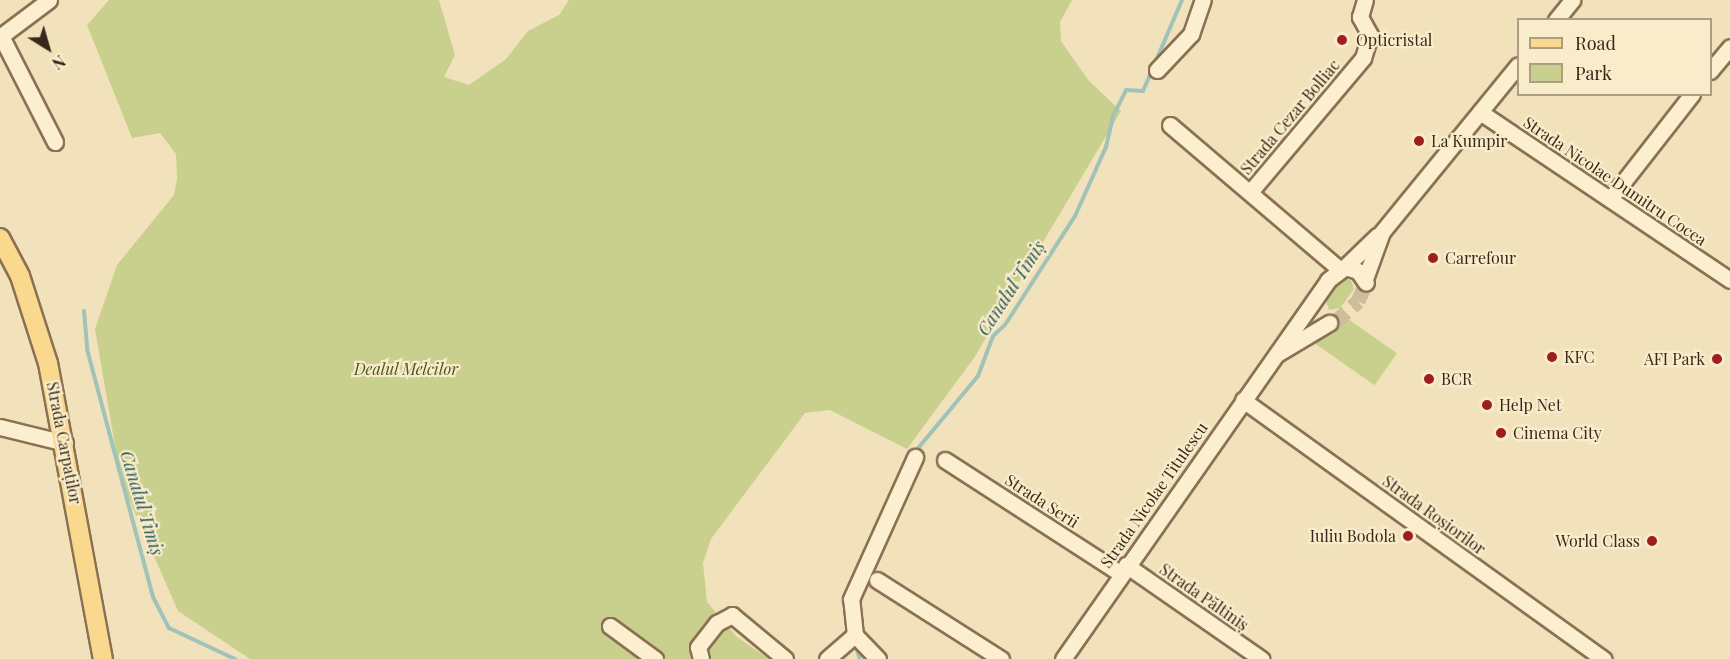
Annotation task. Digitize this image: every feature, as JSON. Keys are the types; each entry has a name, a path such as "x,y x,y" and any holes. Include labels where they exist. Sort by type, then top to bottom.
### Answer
{"main road":[{"name":"Strada Carpaților","path":"0,238 35,316 65,442 104,658"}],"street":[{"path":"49,0 1,36 55,142"},
{"path":"1157,70 1191,34 1203,0"},
{"name":"Strada Cezar Bolliac","path":"1251,191 1363,58 1370,35 1360,17 1365,0"},
{"path":"1558,18 1572,0"},
{"path":"1712,69 1730,47"},
{"name":"Strada Nicolae Titulescu","path":"1063,659 1123,569 1278,354 1316,295 1382,232 1517,66"},
{"path":"1610,199 1690,96"},
{"name":"Strada Nicolae Dumitru Cocea","path":"1480,112 1729,278"},
{"path":"1170,125 1342,268"},
{"name":"Strada Nicolae Titulescu","path":"1342,268 1366,281 1382,232"},
{"name":"Strada Nicolae Titulescu","path":"1278,354 1332,322 1317,316 1316,295"},
{"name":"Strada Roșiorilor","path":"1243,400 1604,659"},
{"path":"0,427 65,442"},
{"path":"878,659 855,635 851,599 915,457"},
{"name":"Strada Serii","path":"945,460 1123,569"},
{"name":"Strada Păltiniș","path":"1123,569 1261,659"},
{"path":"877,580 1001,659"},
{"path":"701,659 698,647 717,623 732,615 785,659"},
{"path":"610,626 655,659"},
{"path":"827,659 855,635"}],"green space":[{"name":"Dealul Melcilor","path":"109,0 439,0 455,55 444,77 469,85 506,59 528,31 559,15 569,0 1072,0 1060,22 1061,41 1089,81 1121,111 974,358 907,449 830,410 805,413 711,539 703,563 707,602 737,637 769,659 250,659 178,611 121,481 95,329 117,265 174,195 177,179 176,154 160,133 132,138 87,25"},
{"path":"1341,278 1351,280 1354,289 1340,308 1329,310 1324,295"},
{"path":"1338,312 1397,353 1375,385 1316,344"}],"waterway":[{"name":"Canalul Timiș","path":"915,452 978,376 993,336 1005,325 1075,216 1106,147 1113,116 1126,90 1143,91 1182,0"},
{"name":"Canalul Timiș","path":"84,311 87,349 153,597 169,628 235,659"},
{"name":"Canalul Timiș","path":"845,603 847,624"},
{"name":"Canalul Timiș","path":"857,650 860,659"}],"tunnel":[{"path":"1335,322 1358,301 1366,283"}],"place":[{"name":"Opticristal","path":"1342,40"},
{"name":"La Kumpir","path":"1419,141"},
{"name":"Carrefour","path":"1433,258"},
{"name":"KFC","path":"1552,357"},
{"name":"AFI Park","path":"1717,359"},
{"name":"BCR","path":"1429,379"},
{"name":"Help Net","path":"1487,405"},
{"name":"Cinema City","path":"1501,433"},
{"name":"Iuliu Bodola","path":"1408,536"},
{"name":"World Class","path":"1652,541"}]}
